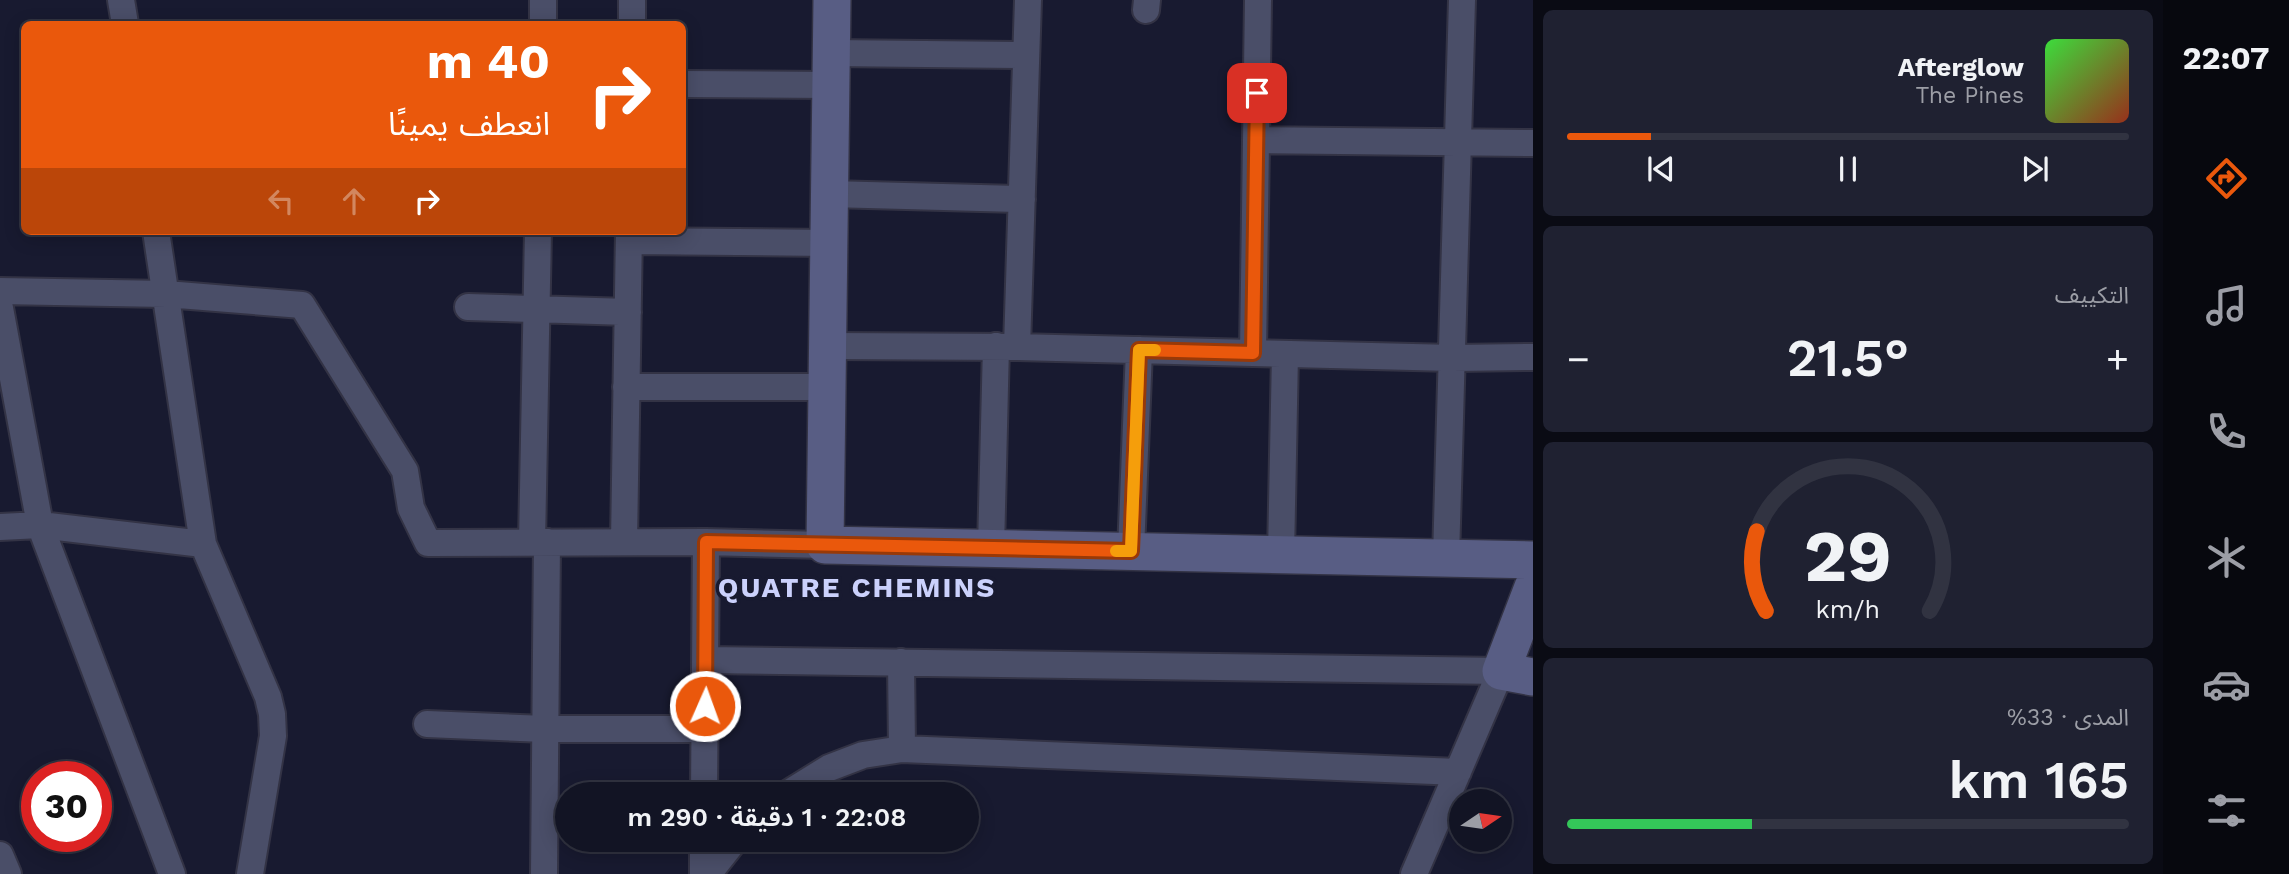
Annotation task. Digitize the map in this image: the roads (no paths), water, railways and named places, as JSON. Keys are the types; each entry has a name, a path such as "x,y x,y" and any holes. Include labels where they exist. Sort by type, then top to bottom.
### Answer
{"street":[{"path":"121,0 124,21"},
{"path":"542,21 543,0"},
{"path":"632,0 632,21"},
{"path":"825,545 832,0"},
{"path":"991,548 1022,200 1028,0"},
{"path":"1253,353 1258,0"},
{"path":"1446,558 1462,0"},
{"path":"686,84 831,69 1026,55"},
{"path":"1257,140 1533,143"},
{"path":"830,194 1022,200"},
{"path":"157,235 203,544 268,697 272,713 273,736 250,874"},
{"path":"538,235 536,309 545,729 544,874"},
{"path":"624,542 629,236 829,243"},
{"path":"0,291 166,294 302,305 405,471 411,508 428,543 706,542 1533,560"},
{"path":"468,307 628,312"},
{"path":"0,308 40,525 172,874"},
{"path":"828,346 1007,346 1453,358 1533,357"},
{"path":"1131,551 1139,350"},
{"path":"1281,555 1285,354"},
{"path":"626,387 827,387"},
{"path":"0,527 40,525 203,544"},
{"path":"704,782 706,542"},
{"path":"1415,874 1458,772 1517,674 1533,587"},
{"path":"706,660 1517,674"},
{"path":"901,662 902,749"},
{"path":"427,724 545,729 704,729"},
{"path":"806,782 829,768 863,755 902,749 1458,772"},
{"path":"704,852 705,874"},
{"path":"705,874 724,852"},
{"path":"0,855 8,874"}],"district":[{"name":"QUATRE CHEMINS","path":"857,587"}]}
